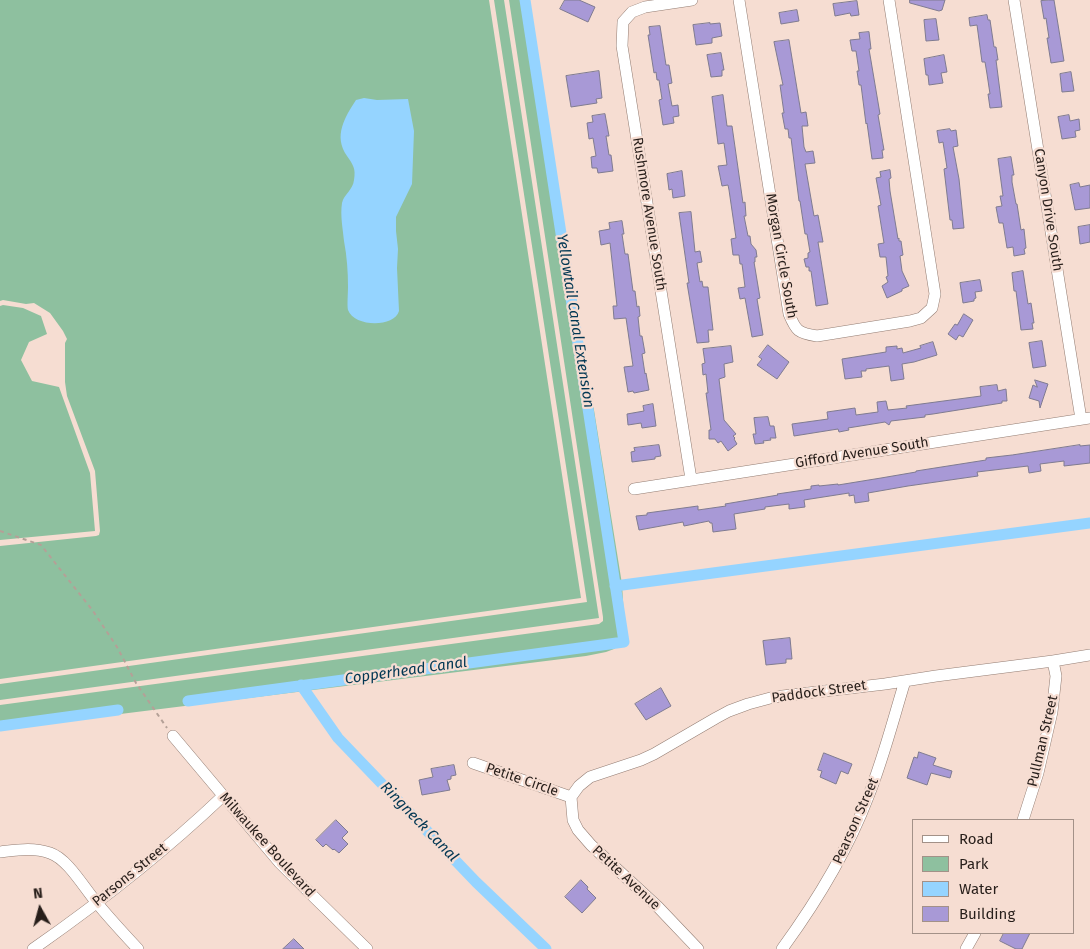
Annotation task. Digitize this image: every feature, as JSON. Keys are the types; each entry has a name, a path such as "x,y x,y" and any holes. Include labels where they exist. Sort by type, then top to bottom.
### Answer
{"street":[{"name":"Rushmore Avenue South","path":"691,480 622,46 623,22 632,12 645,7 692,0"},
{"name":"Morgan Circle South","path":"739,0 789,314 794,326 804,334 817,336 921,318 932,308 934,301 935,294 931,267 889,0"},
{"name":"Canyon Drive South","path":"1014,0 1085,418"},
{"name":"Gifford Avenue South","path":"634,488 1085,418"},
{"name":"Paddock Street","path":"571,797 579,786 590,777 654,754 716,718 748,704 774,697 1090,655"},
{"name":"Pullman Street","path":"1023,819 1038,773 1052,712 1056,676 1053,661"},
{"name":"Pearson Street","path":"782,949 815,903 850,838 875,780 905,681"},
{"name":"Milwaukee Boulevard","path":"173,736 279,862 367,949"},
{"name":"Petite Circle","path":"473,763 571,797"},
{"name":"Parsons Street","path":"33,949 96,903 201,817 223,796"},
{"name":"Petite Avenue","path":"571,797 573,820 578,830 591,845 658,907 698,949"},
{"path":"0,852 37,849 52,853 65,863 96,903 138,949"},
{"path":"966,949 974,934"}],"path":[{"path":"0,531 41,545 93,611 117,647 136,683 173,736"}],"green space":[{"path":"0,0 489,0 581,598 0,679 0,546 96,536 99,535 100,531 95,471 67,396 65,343 67,339 50,313 34,303 0,301"},
{"path":"494,0 504,0 599,618 0,700 0,684 587,602"},
{"path":"509,0 528,0 622,584 625,633 619,645 606,652 586,656 0,729 0,705 599,624 603,621"},
{"path":"0,306 23,308 41,316 47,334 29,342 21,360 32,381 59,387 90,473 95,531 0,540"}],"water":[{"path":"364,98 377,100 408,99 414,131 412,184 396,217 399,311 396,317 382,323 358,320 348,310 347,264 341,217 342,203 353,183 355,172 343,149 341,134 348,113 356,100"}],"building":[{"path":"565,0 579,0 595,7 588,22 560,9"},
{"path":"910,0 945,0 942,10 939,11 910,3"},
{"path":"1054,0 1064,61 1051,63 1046,18 1044,19 1041,1"},
{"path":"857,1 859,15 851,16 850,13 835,16 833,4"},
{"path":"797,10 799,21 781,24 779,13"},
{"path":"987,15 988,20 990,20 994,47 996,47 1002,107 990,108 987,74 985,62 982,62 977,25 970,26 969,18"},
{"path":"936,19 939,40 926,41 924,20"},
{"path":"720,23 722,36 712,38 712,43 696,45 693,25"},
{"path":"660,26 666,65 669,65 672,83 668,84 672,106 678,105 679,116 673,117 674,123 663,125 659,100 662,99 659,80 657,80 656,72 654,73 648,35 650,35 649,27"},
{"path":"869,32 871,49 869,49 884,150 882,150 883,158 872,159 861,85 859,85 856,51 852,51 850,40 860,39 859,33"},
{"path":"789,40 801,113 806,112 808,126 802,126 804,147 806,152 813,151 815,163 805,164 814,216 818,215 823,242 818,242 828,304 816,306 811,271 809,271 809,267 806,267 804,259 808,258 808,253 810,252 799,201 791,138 789,138 788,129 785,129 782,113 784,113 780,85 783,85 774,42"},
{"path":"721,53 724,70 722,70 722,76 711,77 707,55"},
{"path":"944,55 947,72 941,73 943,83 929,85 924,59"},
{"path":"599,71 602,98 596,99 597,103 571,107 566,76"},
{"path":"1071,72 1074,91 1062,92 1060,74"},
{"path":"723,95 727,126 732,126 743,203 745,202 746,216 744,216 748,236 750,236 751,244 756,250 757,257 755,257 754,262 760,298 757,299 763,335 752,337 745,298 740,299 738,288 745,287 739,255 733,255 731,239 736,238 729,190 728,185 722,186 718,166 727,165 724,143 718,144 712,97"},
{"path":"605,114 609,136 606,136 613,171 598,173 597,168 592,168 591,157 596,156 593,138 589,139 587,123 593,122 592,116"},
{"path":"1069,115 1070,121 1079,119 1080,130 1075,131 1076,137 1062,139 1058,117"},
{"path":"950,129 951,131 956,130 958,146 953,147 959,179 964,228 953,229 952,220 950,220 944,169 947,168 943,142 939,143 937,131"},
{"path":"1011,157 1014,175 1012,175 1012,182 1021,230 1024,229 1026,248 1024,249 1025,254 1014,256 1013,247 1007,248 1003,223 999,223 996,207 1002,206 1000,196 1003,196 998,159"},
{"path":"890,170 890,191 898,239 901,241 903,255 900,256 902,271 909,286 887,298 882,286 888,282 886,277 888,276 886,257 880,257 878,244 884,243 878,206 881,205 876,178 881,177 880,172"},
{"path":"682,171 685,196 673,198 672,189 669,190 667,174"},
{"path":"1079,183 1080,187 1090,185 1090,208 1075,210 1070,185"},
{"path":"691,212 695,252 700,251 702,262 697,263 700,282 702,281 703,287 708,287 713,330 708,330 709,342 697,343 687,283 689,283 679,213"},
{"path":"622,221 625,254 628,254 633,291 635,291 637,307 639,306 640,336 642,336 645,353 642,354 649,390 634,393 633,391 628,392 624,367 633,366 626,318 614,319 613,306 617,306 610,243 601,245 599,231 610,229 609,223"},
{"path":"1090,225 1090,242 1080,244 1078,227"},
{"path":"1023,271 1028,304 1031,303 1034,323 1032,323 1033,329 1021,330 1012,273"},
{"path":"980,280 982,291 975,292 976,298 974,301 963,303 960,283"},
{"path":"964,314 973,320 963,337 959,335 956,340 948,334"},
{"path":"1042,341 1046,366 1033,368 1029,343"},
{"path":"933,342 937,355 902,364 904,379 891,381 889,366 866,369 866,371 861,371 862,377 845,379 842,359 886,352 886,347 897,346 897,349 902,348 903,353 921,348 920,346"},
{"path":"768,345 789,362 777,379 757,365 762,359 759,357"},
{"path":"731,346 733,362 724,364 725,377 719,379 724,420 736,434 733,436 737,444 728,451 721,441 718,443 715,439 709,439 709,430 711,430 706,393 708,393 706,374 703,375 702,364 705,363 703,349"},
{"path":"1035,380 1048,384 1040,408 1039,401 1029,398 1033,385 1037,387"},
{"path":"997,385 998,391 1006,389 1007,401 925,415 925,417 891,421 889,425 885,422 848,428 849,430 839,432 838,429 794,436 792,424 828,419 827,412 855,408 856,415 878,412 877,402 886,401 888,410 907,408 906,406 981,396 980,387"},
{"path":"653,404 656,426 642,428 641,423 628,425 627,414 644,411 643,406"},
{"path":"768,417 770,426 774,426 776,438 770,438 771,440 763,441 764,443 755,444 753,434 756,434 754,418"},
{"path":"659,445 661,456 655,457 655,459 632,462 631,452 635,451 634,448"},
{"path":"1090,445 1090,463 1064,466 1064,461 1040,464 1041,471 1029,473 1028,466 977,472 978,476 868,493 869,501 855,503 854,495 849,496 849,493 804,500 805,507 789,509 789,504 765,507 765,509 734,514 736,529 713,532 712,523 709,521 684,526 683,522 639,530 636,516 698,506 698,510 726,506 725,504 811,489 811,486 838,485 986,460 986,458"},
{"path":"790,638 792,659 786,659 786,663 766,665 763,641"},
{"path":"661,688 671,706 646,720 635,704"},
{"path":"919,752 936,758 933,765 952,771 950,778 931,773 927,785 907,778 914,757 917,758"},
{"path":"824,753 852,764 848,774 841,771 836,784 820,777 822,771 818,770"},
{"path":"454,765 456,775 451,776 451,779 447,780 450,790 422,795 419,780 433,777 431,769"},
{"path":"336,820 348,832 342,838 348,844 339,853 326,844 323,847 316,840"},
{"path":"581,880 596,898 582,913 565,897"},
{"path":"1004,934 1030,934 1022,949 1016,949 1000,941"},
{"path":"294,939 304,949 283,949"}],"waterway":[{"name":"Yellowtail Canal Extension","path":"188,701 624,642 525,0"},
{"path":"615,586 1090,523"},
{"name":"Ringneck Canal","path":"301,685 338,738 476,882 546,949"},
{"name":"Copperhead Canal","path":"0,726 118,710"}]}
